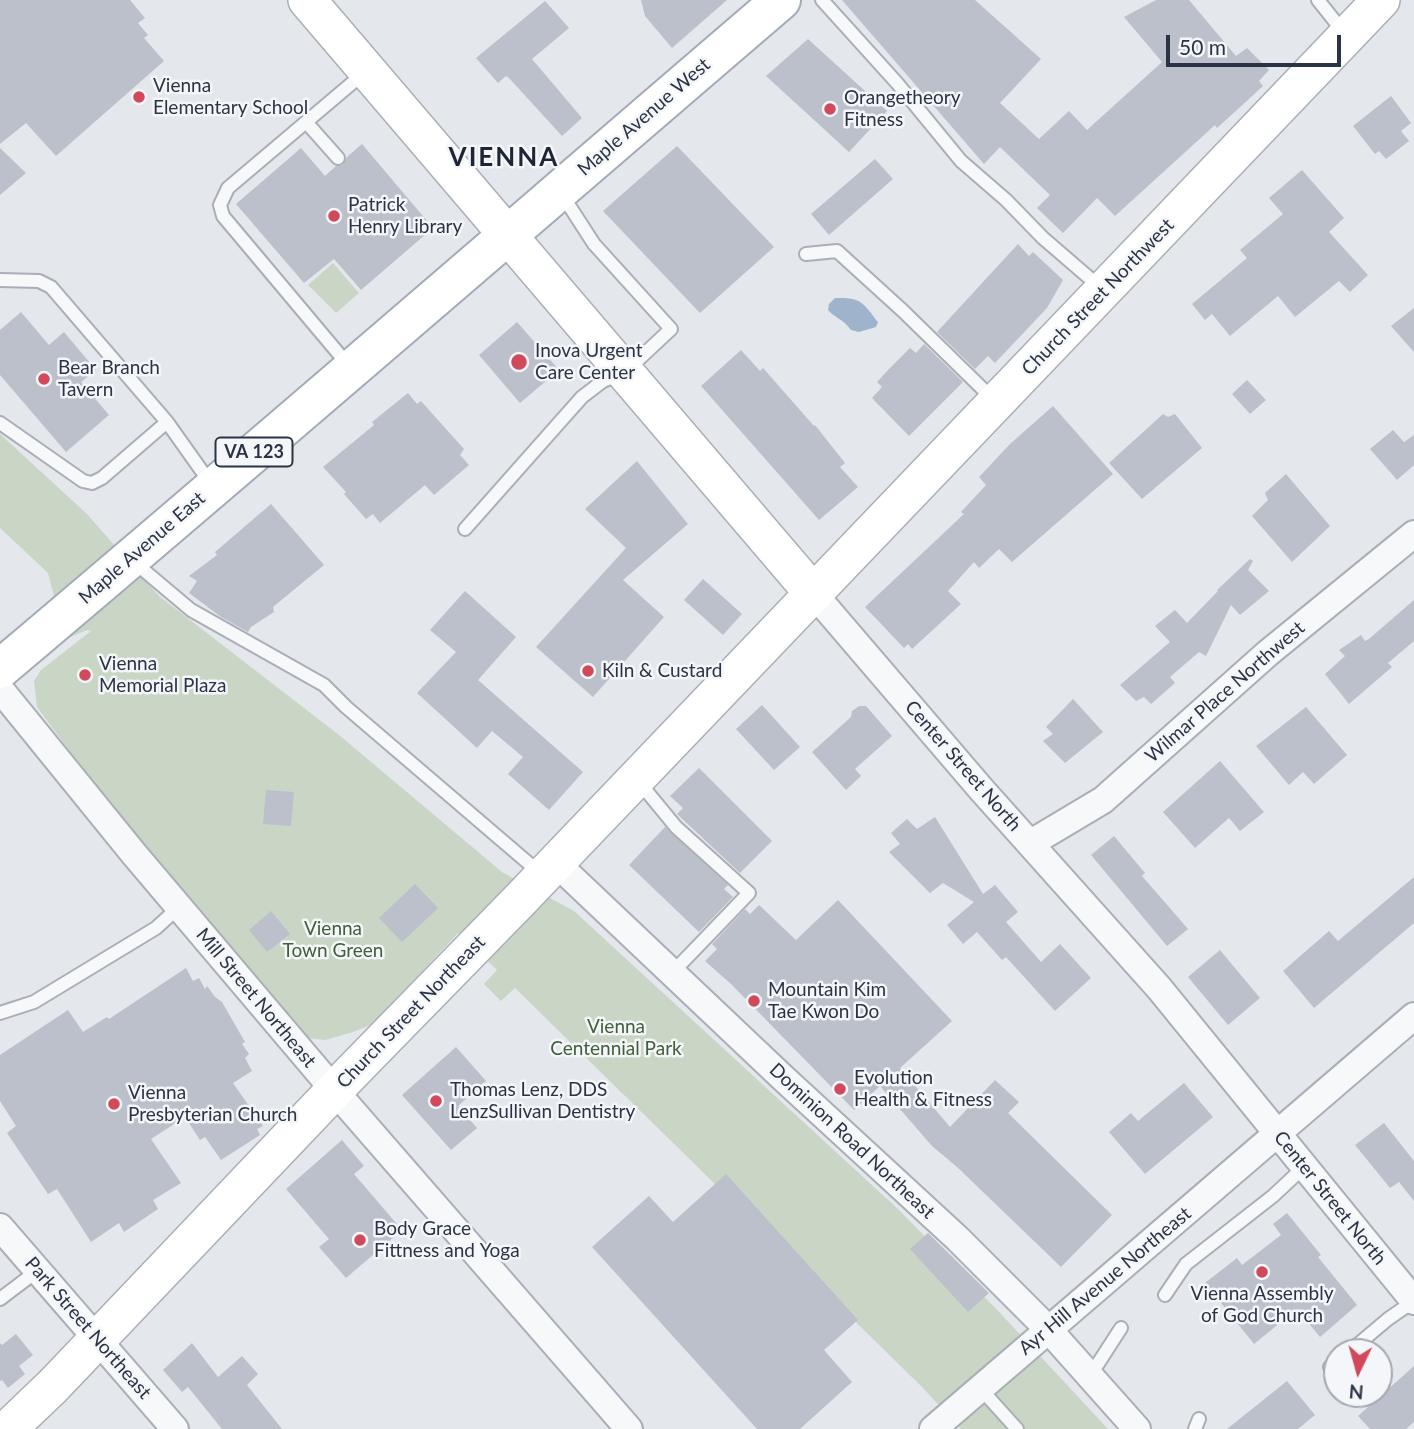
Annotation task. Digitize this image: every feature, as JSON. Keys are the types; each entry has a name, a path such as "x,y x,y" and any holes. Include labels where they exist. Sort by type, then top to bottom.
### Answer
{"main road":[{"name":"Maple Avenue West","path":"507,234 659,107 781,0"},
{"name":"Maple Avenue East","path":"0,669 507,234"}],"street":[{"name":"Center Street North","path":"307,0 981,789 1159,988 1414,1301"},
{"name":"Church Street Northwest","path":"814,594 1381,0"},
{"name":"Wilmar Place Northwest","path":"1031,843 1103,800 1268,653 1414,534"},
{"name":"Church Street Northeast","path":"8,1429 53,1386 334,1090 814,594"},
{"name":"Mill Street Northeast","path":"0,689 334,1090 629,1429"},
{"name":"Dominion Road Northeast","path":"549,869 672,973 872,1161 922,1204 1048,1329 1137,1429"},
{"name":"Ayr Hill Avenue Northeast","path":"933,1429 1414,1016"},
{"name":"Park Street Northeast","path":"0,1227 175,1429"}],"lane":[{"path":"822,0 897,83 961,161 1006,200 1043,238 1104,290"},
{"path":"1318,0 1347,37"},
{"path":"351,368 239,236 223,216 220,205 228,188 367,70"},
{"path":"306,122 338,158"},
{"path":"465,529 582,397 603,382 625,372 671,329 594,244 559,190"},
{"path":"806,254 836,251 913,320 996,402"},
{"path":"0,280 39,281 51,287 167,422 214,487"},
{"path":"0,423 83,481 92,483 102,478 167,422"},
{"path":"130,558 191,610 324,685 346,707 549,869"},
{"path":"636,779 676,827 748,892 672,973"},
{"path":"0,1013 34,1002 156,928 179,907"},
{"path":"1165,1295 1186,1264 1273,1196 1304,1167"},
{"path":"0,1299 37,1271"},
{"path":"1365,1338 1388,1318 1414,1301"},
{"path":"1090,1376 1121,1328"},
{"path":"980,1388 1017,1429"}],"green space":[{"path":"333,263 359,293 336,313 308,285"},
{"path":"0,434 87,514 159,596 339,735 502,872 574,911 898,1209 1108,1429 961,1429 922,1387 515,988 501,1001 484,984 497,970 458,933 373,1024 325,1040 305,1038 150,860 37,707 34,681 41,670 91,631 87,630 65,639 48,573 0,528"}],"water":[{"path":"835,298 861,302 878,322 876,327 859,332 851,330 828,310 829,304"}],"building":[{"path":"0,0 130,0 145,18 138,23 148,35 144,38 164,61 56,156 26,123 0,144"},
{"path":"641,0 727,0 672,48 645,16"},
{"path":"842,0 975,0 1041,59 1000,103 1039,139 1069,111 1087,130 1162,62 1124,17 1156,0 1189,0 1236,56 1247,48 1269,70 1259,81 1263,86 1217,128 1215,125 1115,216 1097,198 1063,233 1037,208 1050,195 1000,147 984,164"},
{"path":"545,1 569,28 532,59 582,118 562,136 509,78 506,76 498,83 476,58"},
{"path":"808,39 887,111 849,152 766,76"},
{"path":"1391,96 1411,123 1401,131 1409,141 1386,159 1379,151 1375,154 1353,126"},
{"name":"Patrick Henry Library","path":"362,144 433,228 361,290 334,259 304,283 236,204 301,148 325,176 336,166 343,165 347,157"},
{"path":"677,146 774,247 700,313 603,211"},
{"path":"0,148 26,173 0,195"},
{"path":"875,159 893,179 829,235 811,214"},
{"path":"1302,170 1344,218 1329,232 1368,275 1350,292 1339,281 1295,317 1278,296 1230,336 1212,314 1205,320 1192,304 1247,258 1240,250 1283,214 1269,198"},
{"path":"1018,244 1029,256 1033,252 1063,280 1047,308 995,363 988,356 975,369 937,332"},
{"path":"1414,308 1414,352 1391,326"},
{"name":"Bear Branch Tavern","path":"21,312 49,345 64,332 96,370 81,382 109,415 66,452 0,375 0,330"},
{"name":"Inova Urgent Care Center","path":"517,322 559,370 520,403 479,355"},
{"path":"924,344 963,382 909,436 872,398 882,387 877,382 889,369 910,348 916,353"},
{"path":"741,350 760,371 763,368 815,425 845,463 840,467 858,487 819,520 701,386"},
{"path":"1247,380 1266,400 1250,414 1232,394"},
{"path":"408,393 417,404 421,401 464,449 460,455 469,465 434,495 425,485 380,523 373,514 366,519 323,467"},
{"path":"1053,406 1113,474 1012,562 999,549 979,568 974,562 948,591 961,604 912,649 908,644 904,648 865,607 964,514 961,512 986,485 979,477 1010,444"},
{"path":"1163,414 1168,417 1175,414 1202,448 1142,499 1109,463"},
{"path":"1393,430 1404,442 1414,435 1414,465 1397,480 1370,449"},
{"path":"637,461 688,524 623,580 664,617 593,697 536,647 626,548 585,509"},
{"path":"1286,474 1330,526 1292,562 1252,516 1268,500 1265,493"},
{"path":"271,504 324,565 273,607 274,612 251,627 248,632 221,617 189,593 197,581 189,576 217,555 215,552"},
{"path":"1250,559 1253,561 1248,570 1269,591 1240,615 1231,605 1206,656 1199,652 1170,677 1175,683 1151,704 1144,697 1136,701 1120,685 1170,642 1155,626 1175,610 1187,623"},
{"path":"703,579 742,614 723,635 684,600"},
{"path":"465,591 516,637 478,680 583,772 549,810 508,774 523,757 492,731 477,748 417,693 456,652 430,630"},
{"path":"1414,600 1414,641 1388,663 1392,667 1349,704 1325,674 1345,656 1339,650 1361,635 1365,641 1369,639"},
{"path":"1073,699 1103,732 1065,763 1043,741 1053,734 1046,727"},
{"path":"762,705 800,747 774,770 736,729"},
{"path":"859,706 866,706 892,736 855,769 861,776 846,790 812,752 851,717 852,711"},
{"path":"1306,707 1347,755 1314,784 1303,772 1289,785 1256,746"},
{"path":"1220,761 1264,812 1240,831 1229,818 1195,848 1163,812"},
{"path":"699,768 772,841 740,873 677,814 683,808 670,796"},
{"path":"266,790 294,792 291,826 263,824"},
{"path":"935,817 983,894 995,885 1018,912 1006,922 1041,962 1060,944 1091,978 1055,1011 1006,957 1002,960 977,932 963,944 947,925 974,902 943,883 930,893 889,852 900,844 891,833 907,819 917,829"},
{"path":"665,827 728,885 724,889 733,897 699,932 629,865"},
{"path":"1114,836 1145,873 1142,876 1188,929 1167,946 1091,855"},
{"path":"1414,877 1414,923 1314,1008 1283,971 1329,931 1338,941"},
{"path":"415,884 438,908 402,942 379,918"},
{"path":"838,900 952,1021 900,1068 950,1127 995,1080 1019,1102 1008,1113 1112,1215 1061,1267 932,1146 880,1086 854,1110 731,984 705,961 717,949 712,944 745,909 750,914 759,905 796,940"},
{"path":"271,911 290,934 267,952 249,930"},
{"path":"1220,950 1260,998 1228,1025 1188,977"},
{"name":"Vienna Presbyterian Church","path":"186,968 193,981 199,978 205,989 207,986 222,1002 245,1042 242,1044 249,1054 245,1058 252,1071 233,1083 263,1126 257,1129 260,1135 221,1160 205,1137 200,1140 185,1117 151,1139 181,1183 153,1200 158,1209 124,1232 119,1223 91,1242 57,1189 48,1194 7,1133 16,1126 0,1101 0,1055 68,1010 83,1032 107,1017 109,1019"},
{"name":"Thomas Lenz, DDS LenzSullivan Dentistry","path":"456,1047 486,1081 458,1106 477,1128 451,1150 402,1095"},
{"path":"1184,1083 1213,1117 1145,1174 1109,1132 1131,1113 1138,1121"},
{"path":"1384,1123 1414,1161 1414,1201 1399,1182 1390,1188 1355,1145"},
{"path":"342,1140 364,1166 354,1174 402,1230 346,1278 319,1247 329,1239 286,1189"},
{"path":"726,1174 858,1320 824,1350 852,1382 800,1429 757,1429 592,1247 649,1196 673,1222"},
{"path":"1287,1213 1357,1305 1320,1337 1297,1309 1254,1344 1205,1283 1237,1258 1242,1265 1281,1235 1273,1224"},
{"path":"928,1233 989,1293 968,1312 910,1249"},
{"path":"16,1334 33,1355 19,1366 25,1374 8,1388 0,1381 0,1343 2,1345"},
{"path":"192,1343 218,1377 242,1356 258,1374 247,1385 282,1429 222,1429 188,1387 182,1392 163,1370"},
{"path":"1414,1366 1414,1422 1406,1429 1370,1429 1358,1416 1367,1408 1393,1408 1393,1385"},
{"path":"1287,1381 1315,1415 1298,1429 1227,1429"}],"place":[{"name":"Vienna Elementary School","path":"139,97"},
{"name":"Orangetheory Fitness","path":"830,109"},
{"name":"Patrick Henry Library","path":"334,216"},
{"name":"Inova Urgent Care Center","path":"519,362"},
{"name":"Bear Branch Tavern","path":"44,379"},
{"name":"Kiln & Custard","path":"588,671"},
{"name":"Vienna Memorial Plaza","path":"85,675"},
{"name":"Mountain Kim Tae Kwon Do","path":"754,1001"},
{"name":"Evolution Health & Fitness","path":"840,1089"},
{"name":"Thomas Lenz, DDS LenzSullivan Dentistry","path":"436,1101"},
{"name":"Vienna Presbyterian Church","path":"114,1104"},
{"name":"Body Grace Fittness and Yoga","path":"360,1240"},
{"name":"Vienna Assembly of God Church","path":"1262,1272"}],"district":[{"name":"VIENNA","path":"504,158"}],"park label":[{"name":"Vienna Town Green","path":"333,940"},
{"name":"Vienna Centennial Park","path":"616,1038"}]}
